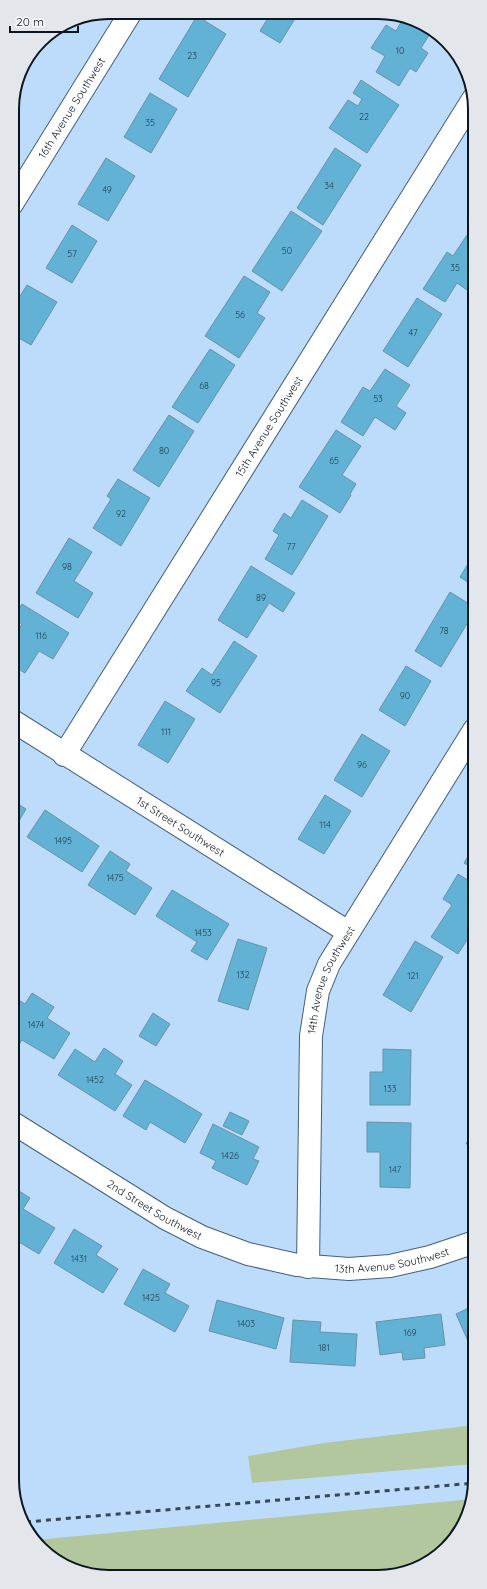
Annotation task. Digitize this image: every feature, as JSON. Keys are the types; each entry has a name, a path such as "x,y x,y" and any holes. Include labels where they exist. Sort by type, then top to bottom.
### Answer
{"street":[{"name":"16th Avenue Southwest","path":"19,193 127,19"},
{"name":"15th Avenue Southwest","path":"64,754 468,107"},
{"name":"1st Street Southwest","path":"19,726 348,932"},
{"name":"14th Avenue Southwest","path":"308,1267 311,1036 318,991 329,964 348,932 468,740"},
{"name":"2nd Street Southwest","path":"19,1127 165,1218 202,1237 248,1254 308,1267"},
{"name":"13th Avenue Southwest","path":"308,1267 349,1269 390,1266 430,1257 468,1244"}],"green space":[{"path":"468,1426 468,1465 252,1483 248,1456 324,1443"},
{"path":"466,1500 456,1525 442,1544 423,1558 413,1563 384,1570 103,1570 74,1563 54,1551 41,1539"}],"building":[{"path":"195,19 202,19 226,34 188,97 159,79"},
{"path":"267,19 295,19 280,43 260,31"},
{"path":"401,22 413,26 429,35 421,48 428,53 416,72 410,68 399,86 376,72 385,56 371,48 386,25 396,31"},
{"path":"361,80 399,105 367,153 329,128 348,100 358,106 362,99 353,93"},
{"path":"150,93 177,109 151,153 124,137"},
{"path":"335,148 361,165 323,225 297,208"},
{"path":"106,158 135,176 108,221 78,204"},
{"path":"291,211 322,231 282,291 252,271"},
{"path":"72,225 97,241 72,283 46,268"},
{"path":"467,235 468,236 468,288 467,290 457,283 445,302 423,289 447,252 453,256"},
{"path":"244,276 270,292 257,313 265,318 239,358 205,336"},
{"path":"27,285 57,302 31,345 19,338 19,298"},
{"path":"417,298 442,314 408,367 383,351"},
{"path":"210,349 235,365 198,423 172,407"},
{"path":"385,369 410,385 396,406 406,413 395,430 375,417 363,436 341,422 363,387 370,391"},
{"path":"169,415 194,431 159,487 133,470"},
{"path":"336,430 361,446 342,475 356,484 340,513 299,487"},
{"path":"118,479 150,498 121,546 93,528 111,499 107,496"},
{"path":"302,500 328,516 292,575 265,559 279,535 273,531 284,513 291,518"},
{"path":"69,538 92,552 74,581 93,593 78,618 36,593"},
{"path":"468,564 468,582 460,577"},
{"path":"251,566 295,593 283,612 269,603 247,638 218,620"},
{"path":"450,592 468,603 468,622 441,667 415,651"},
{"path":"22,604 69,633 53,659 39,651 25,673 19,670 19,629 22,624 19,622 19,609"},
{"path":"234,641 257,656 220,713 186,691 202,668 212,675"},
{"path":"406,666 431,681 405,726 379,710"},
{"path":"165,701 195,719 168,763 138,745"},
{"path":"362,734 390,751 362,797 334,780"},
{"path":"325,795 351,811 324,854 298,839"},
{"path":"19,805 26,809 19,821"},
{"path":"45,810 99,846 82,872 27,837"},
{"path":"110,851 130,864 126,871 152,888 135,915 88,885"},
{"path":"468,857 468,865 464,863"},
{"path":"458,874 468,880 468,938 458,954 431,937 452,905 443,899"},
{"path":"172,890 229,924 207,960 191,951 197,942 156,916"},
{"path":"238,939 267,948 248,1010 218,1001"},
{"path":"415,941 443,957 411,1012 383,995"},
{"path":"32,993 54,1007 47,1018 70,1033 54,1059 22,1040 19,1044 19,1000 25,1004"},
{"path":"153,1013 170,1024 156,1046 139,1036"},
{"path":"104,1048 123,1061 115,1074 132,1085 115,1111 58,1075 75,1049 95,1062"},
{"path":"383,1049 411,1050 410,1105 370,1105 370,1072 383,1072"},
{"path":"145,1080 202,1114 185,1143 150,1122 146,1130 123,1116"},
{"path":"230,1112 249,1121 242,1135 223,1126"},
{"path":"367,1122 411,1123 410,1188 380,1187 380,1152 367,1152"},
{"path":"213,1124 259,1147 253,1159 259,1161 247,1185 212,1168 216,1161 200,1153"},
{"path":"19,1191 30,1198 23,1209 55,1228 39,1254 19,1242"},
{"path":"74,1229 102,1246 96,1255 118,1269 103,1293 54,1263"},
{"path":"143,1269 170,1284 165,1293 189,1306 175,1332 124,1304"},
{"path":"217,1300 284,1318 276,1349 209,1331"},
{"path":"468,1308 468,1341 456,1314"},
{"path":"441,1314 445,1345 424,1348 425,1358 403,1360 402,1352 380,1355 376,1322"},
{"path":"293,1320 321,1322 320,1332 357,1334 355,1366 290,1362"}],"railway":[{"path":"29,1522 468,1484"}]}
